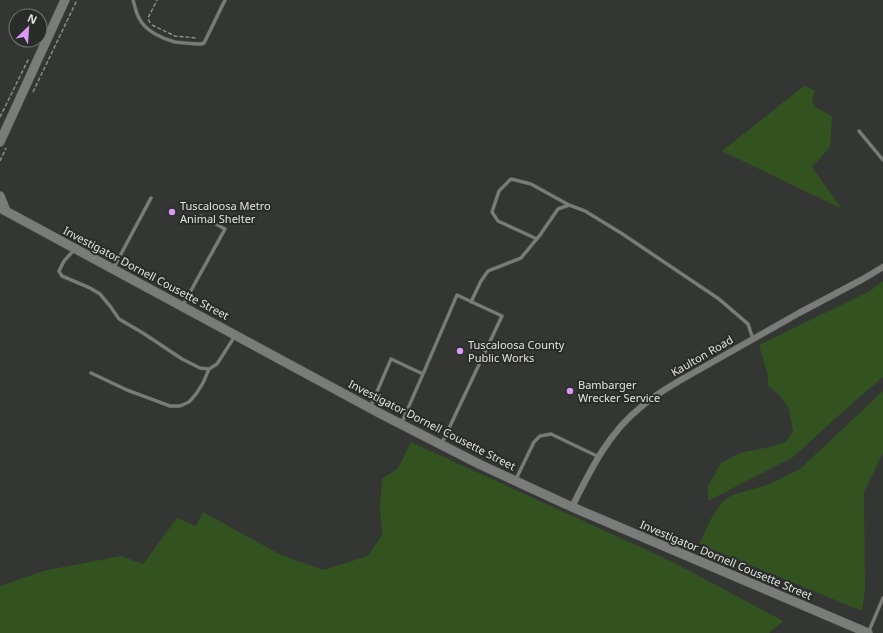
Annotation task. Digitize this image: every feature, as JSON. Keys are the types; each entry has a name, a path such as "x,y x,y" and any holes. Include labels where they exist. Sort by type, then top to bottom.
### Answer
{"main road":[{"path":"3,144 65,0"},
{"path":"0,196 3,209"},
{"name":"Investigator Dornell Cousette Street","path":"3,209 370,408 441,444 572,508 868,633"}],"street":[{"name":"Kaulton Road","path":"572,508 599,457 621,427 641,407 678,381 883,267"}],"lane":[{"path":"133,0 139,19 144,26 151,31 163,38 176,42 201,44 205,42 225,0"},
{"path":"859,131 883,160"},
{"path":"537,239 498,221 492,212 499,191 511,179 531,184 569,205 585,211 621,233 719,299 748,324 753,339"},
{"path":"113,269 151,198"},
{"path":"471,302 481,281 488,271 521,258 537,239 558,209 569,205"},
{"path":"182,306 225,228 201,216"},
{"path":"75,248 64,261 59,270 62,276 100,294 119,320 144,333 182,359 200,368 209,369"},
{"path":"401,424 457,295 502,316 441,444"},
{"path":"91,373 127,390 170,406 180,406 189,402 196,394 209,369 217,364 235,335"},
{"path":"370,408 391,359 423,374"},
{"path":"515,480 534,442 540,436 551,434 599,457"},
{"path":"868,633 883,598"}],"path":[{"path":"30,98 77,0"},
{"path":"157,0 148,18 150,24 175,36 196,38 205,42"},
{"path":"0,117 30,54"},
{"path":"0,161 3,144"}],"green space":[{"path":"804,86 815,90 812,99 815,107 832,116 830,147 812,167 842,209 722,151"},
{"path":"883,281 883,377 793,457 708,501 708,486 721,463 740,453 786,442 793,431 789,409 780,396 768,385 768,376 759,345 870,291"},
{"path":"883,391 883,453 864,492 865,590 862,611 699,544 711,519 722,502 732,495 767,485 800,469"},
{"path":"411,442 673,562 783,621 769,633 0,633 0,586 43,571 121,556 143,564 177,518 196,526 203,512 279,554 323,570 368,556 382,535 380,507 382,479 398,468"}],"place":[{"name":"Tuscaloosa Metro Animal Shelter","path":"172,212"},
{"name":"Tuscaloosa County Public Works","path":"460,351"},
{"name":"Bambarger Wrecker Service","path":"570,391"}]}
